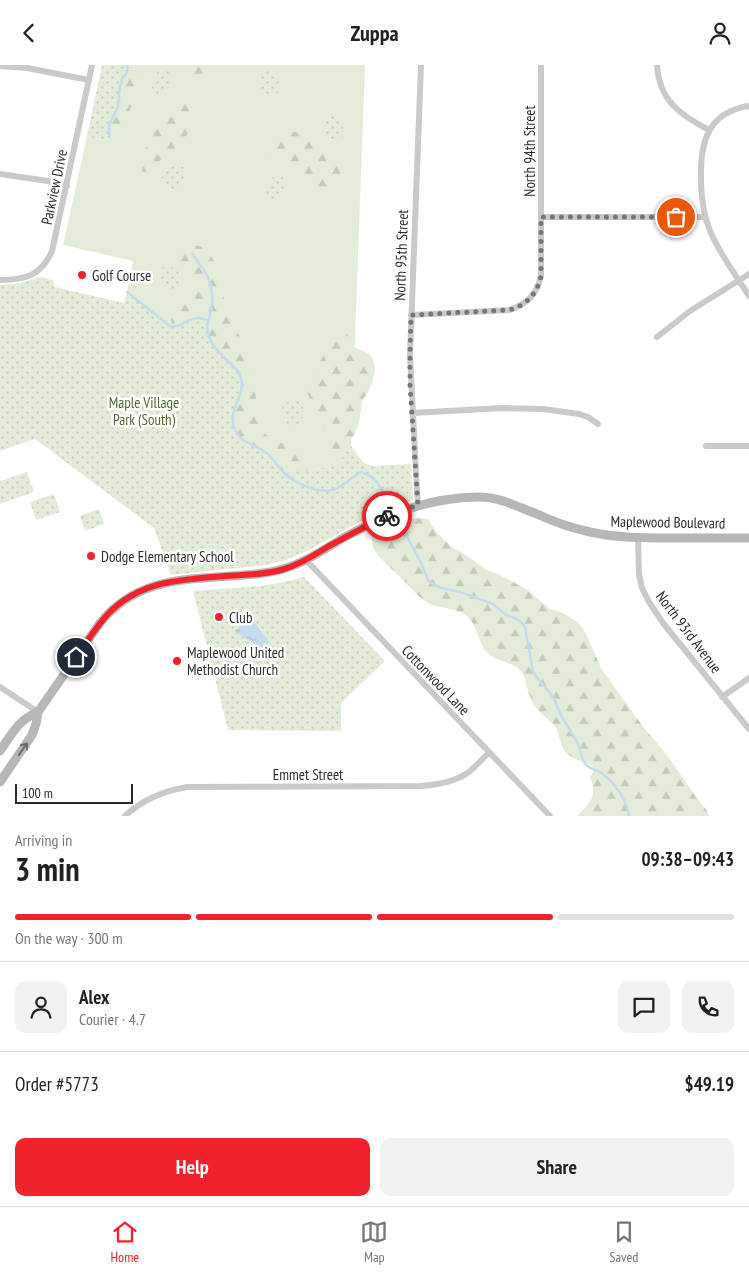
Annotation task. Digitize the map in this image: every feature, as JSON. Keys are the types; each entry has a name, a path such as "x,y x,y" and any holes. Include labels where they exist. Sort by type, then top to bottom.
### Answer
{"street":[{"name":"Parkview Drive","path":"0,280 29,277 40,270 52,251 92,65"},
{"name":"North 95th Street","path":"418,505 410,355 421,65"},
{"name":"North 94th Street","path":"411,315 509,310 523,305 538,289 541,276 541,65"},
{"path":"656,65 659,84 666,98 681,114 709,130"},
{"path":"0,66 36,69 89,80"},
{"path":"749,106 736,108 722,116 709,130 704,140 700,161 701,195 705,217 714,239 749,296"},
{"path":"0,175 48,181 67,186"},
{"path":"541,217 705,217"},
{"path":"657,337 690,311 749,274"},
{"path":"412,413 543,409 579,414 588,417 598,424"},
{"path":"706,446 749,446"},
{"name":"Maplewood Boulevard","path":"0,782 32,735 38,712 100,623 117,606 134,594 149,587 164,583 272,571 289,567 306,560 376,521 418,505 465,498 493,498 506,501 554,522 580,530 608,535 638,538 749,538"},
{"name":"North 93rd Avenue","path":"638,538 639,575 642,588 649,602 663,623 749,729"},
{"name":"Cottonwood Lane","path":"306,560 550,816"},
{"path":"722,697 749,678"},
{"path":"0,687 38,712"},
{"name":"Maplewood Boulevard","path":"0,751 23,719 38,712"},
{"name":"Emmet Street","path":"125,816 149,798 187,787 420,786 441,783 456,779 468,772 489,753"}],"green space":[{"path":"102,65 141,65 134,100 116,138 111,141 105,141"},
{"path":"102,65 128,65 121,83 118,104 110,127 111,143 87,136"},
{"path":"128,65 365,65 351,446 347,448 335,466 284,473 175,327 167,325 127,292 133,261 63,245 87,136 111,143 109,137"},
{"path":"191,65 207,65 200,84 195,87 190,85"},
{"path":"162,69 170,72 171,80 166,90 156,94 153,91 152,80"},
{"path":"271,69 279,74 281,86 279,92 272,95 262,90 259,82 262,74"},
{"path":"183,101 188,102 192,108 192,120 183,142 159,161 150,171 143,172 141,163 160,117 174,104"},
{"path":"330,114 337,114 341,119 343,131 342,138 332,143 328,140 325,131 325,125"},
{"path":"280,131 291,131 305,135 328,146 339,156 342,167 337,180 337,190 333,194 322,196 311,192 305,187 284,156 270,156 267,153 269,140"},
{"path":"174,165 183,167 187,178 182,187 174,191 164,186 162,179 169,167"},
{"path":"275,175 281,176 286,185 283,195 279,199 274,200 267,198 267,189 269,182"},
{"path":"195,245 208,251 214,261 223,289 224,303 232,323 242,340 247,368 254,383 260,427 268,437 291,447 302,464 315,476 256,485 172,324 173,316 191,297 189,283 179,261 180,254 185,249"},
{"path":"164,266 169,266 180,273 180,285 176,289 163,285 160,271"},
{"name":"Maple Village Park (South)","path":"38,277 53,280 55,287 124,303 127,292 170,326 179,325 195,318 208,320 208,329 213,343 239,372 241,389 233,419 234,426 241,438 272,457 284,473 335,466 339,464 347,447 351,446 364,463 373,466 411,464 413,500 370,516 309,550 286,560 266,565 171,575 154,528 35,439 0,451 0,285 21,283"},
{"path":"338,327 346,331 352,346 368,353 373,359 375,368 373,380 362,401 359,423 355,434 350,440 350,456 394,504 378,514 343,529 326,473 328,460 332,452 332,441 315,420 313,403 308,395 311,377 325,353 330,336"},
{"path":"291,400 301,402 303,409 302,419 295,427 288,424 282,416 283,405"},
{"path":"27,472 34,492 0,504 0,481"},
{"path":"54,494 60,512 36,520 30,502"},
{"path":"99,509 104,524 85,531 80,516"},
{"path":"415,518 428,519 437,533 453,548 487,570 526,589 550,609 561,612 582,627 601,668 644,728 667,755 709,816 577,816 586,807 593,794 590,777 593,767 566,753 555,726 534,705 521,671 515,666 491,656 487,652 472,621 468,617 459,612 425,601 375,551 372,544 372,536"},
{"path":"304,577 385,661 341,703 341,731 228,730 193,591 263,585"}],"water":[{"path":"249,616 268,640 260,648 235,631"}],"waterway":[{"path":"109,137 109,126 118,106 120,86 127,72 128,65"},
{"path":"192,253 210,282 212,304 207,326 209,337 218,352 239,372 241,380 240,395 233,413 234,427 239,436 268,454 283,472 300,484 315,489 335,489 361,472 375,480 388,502"},
{"path":"127,292 170,326 179,325 195,318 208,320"},
{"path":"403,529 428,580 434,585 493,604 506,615 521,622 525,627 533,672 554,699 578,744 584,763 600,772 615,786 625,803 629,816"}],"way so far":[{"path":"387,516 418,505 410,385 411,315 509,310 523,305 534,295 540,282 541,217 676,217"}],"place":[{"name":"Golf Course","path":"82,275"},
{"name":"Dodge Elementary School","path":"91,556"},
{"name":"Club","path":"219,617"},
{"name":"Maplewood United Methodist Church","path":"177,661"}],"route":[{"path":"76,657 109,613 126,599 141,591 172,581 256,574 293,566 387,516"}]}
